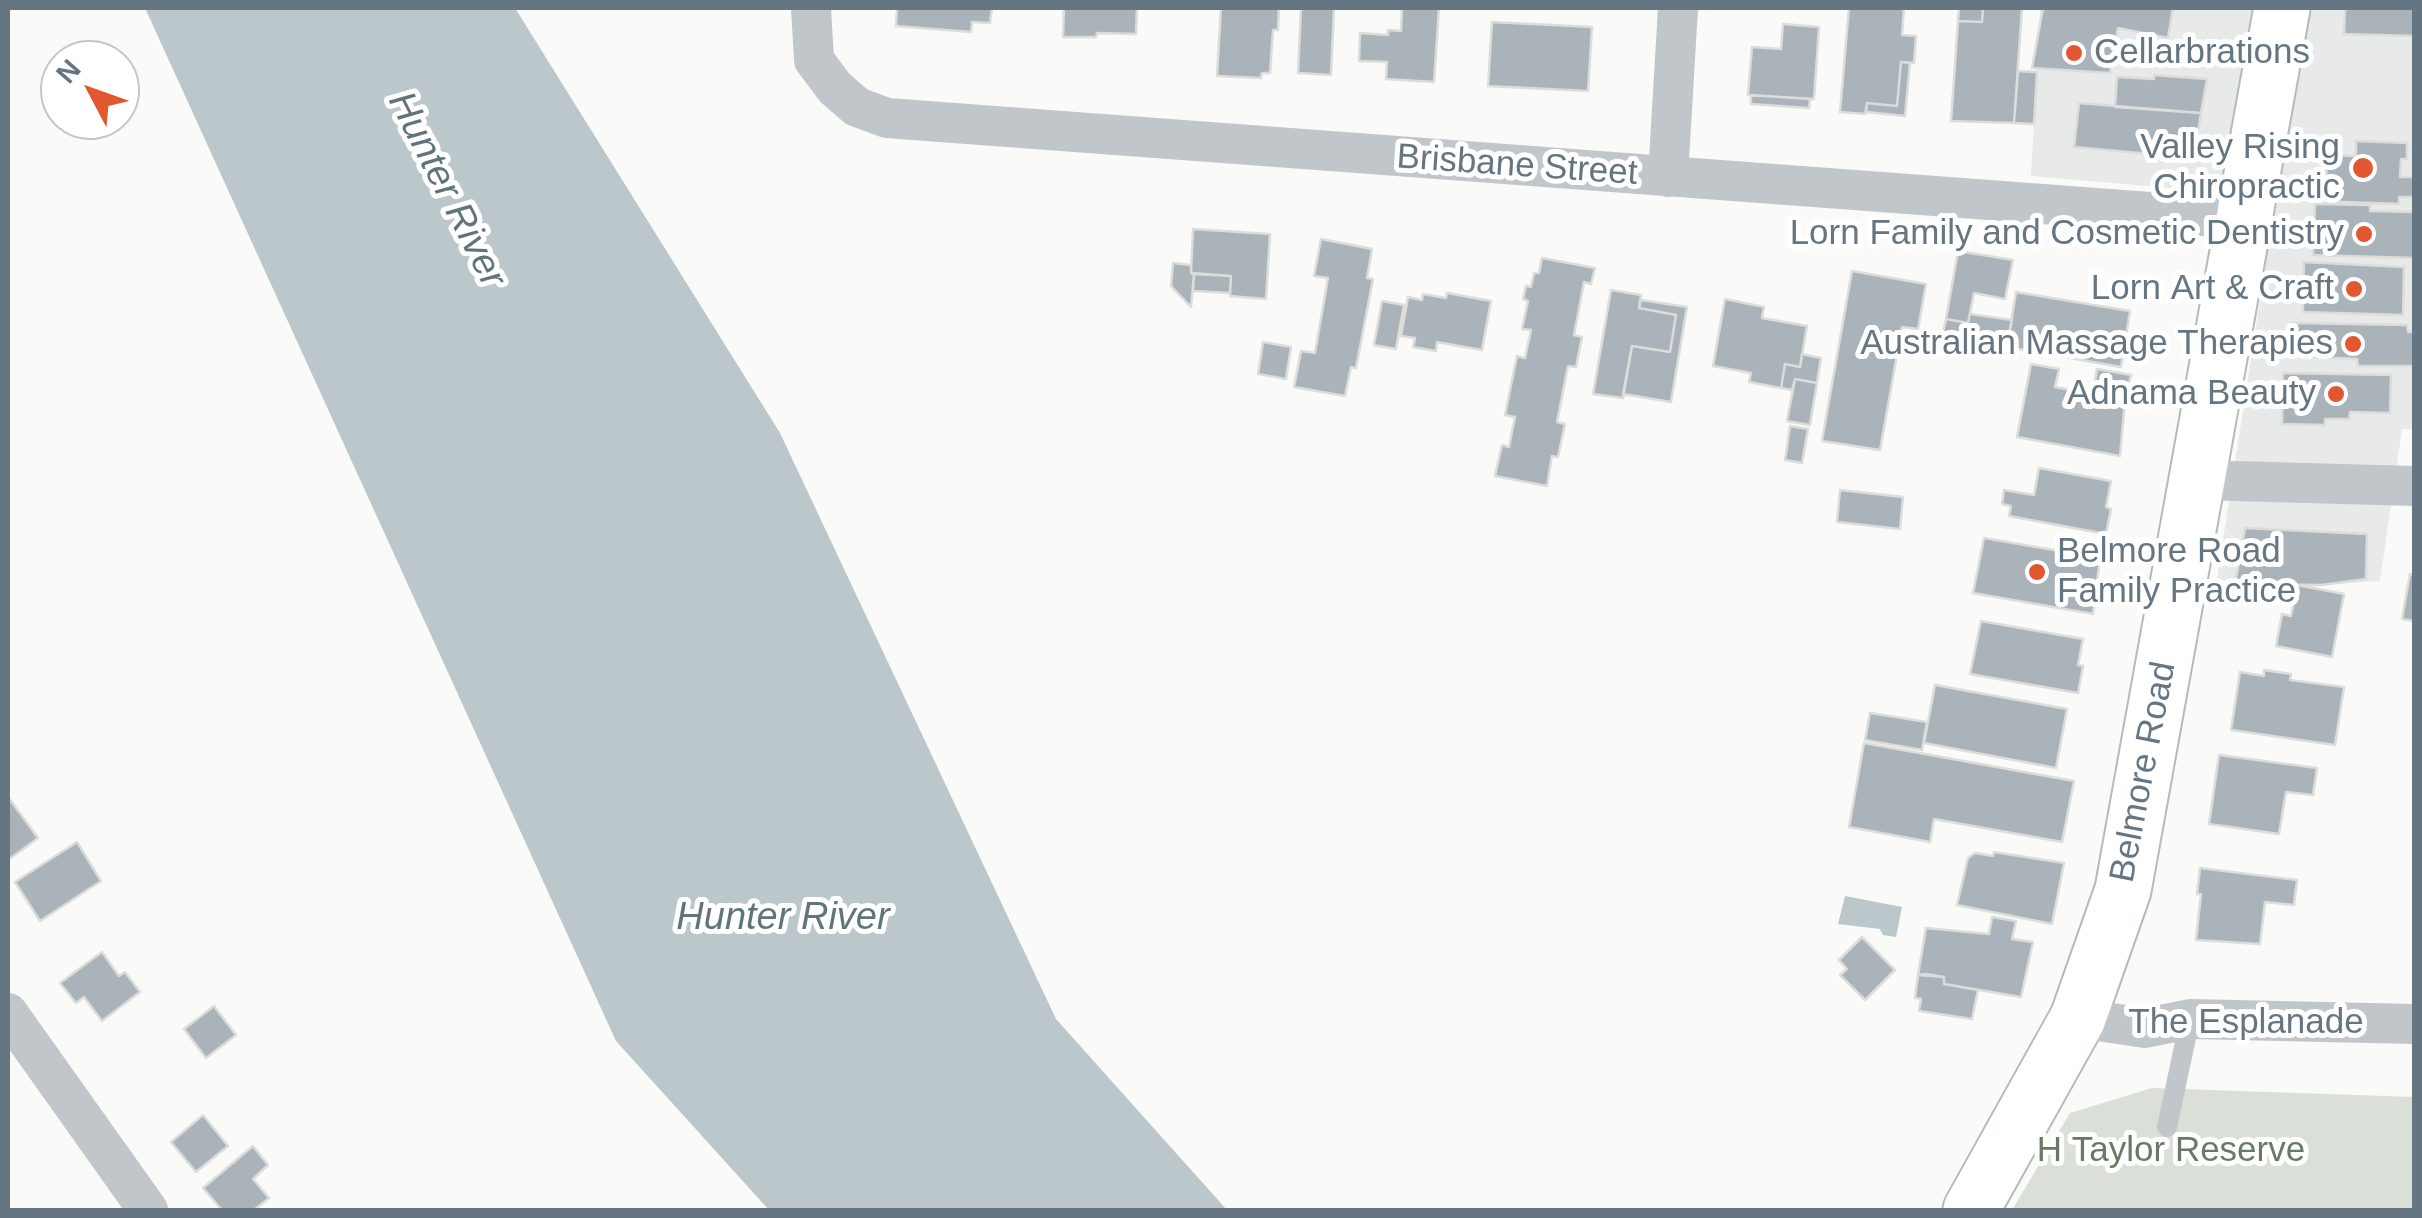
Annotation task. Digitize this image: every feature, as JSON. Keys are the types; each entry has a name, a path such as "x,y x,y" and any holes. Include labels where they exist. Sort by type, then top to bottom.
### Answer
{"main road":[{"name":"Belmore Road","path":"1971,1210 2078,1018 2123,890 2282,8"}],"street":[{"name":"Brisbane Street","path":"812,8 814,60 835,88 858,107 886,118 2244,220"},
{"path":"1668,177 1678,8"},
{"path":"2198,480 2414,486"},
{"path":"8,1013 148,1210"},
{"name":"The Esplanade","path":"2078,1018 2145,1028 2190,1019 2414,1024"}],"lane":[{"path":"2167,1127 2190,1019"}],"shaded area":[{"path":"2040,8 2414,8 2414,429 2402,429 2380,581 2216,585 2276,197 2031,176"}],"green space":[{"name":"H Taylor Reserve","path":"2152,1088 2414,1097 2414,1210 2012,1210 2070,1113"}],"water":[{"name":"Hunter River","path":"145,8 515,8 780,433 1056,1019 1227,1210 769,1210 616,1041"},
{"path":"1845,896 1902,907 1896,937 1883,935 1880,929 1838,924"}],"building":[{"path":"897,8 992,8 990,23 972,22 971,32 896,26"},
{"path":"1064,8 1137,8 1136,34 1063,37"},
{"path":"1221,8 1279,8 1270,73 1262,73 1261,78 1217,76"},
{"path":"1301,8 1334,8 1331,75 1298,73"},
{"path":"1402,8 1439,8 1434,82 1386,79 1387,62 1359,61 1360,33 1388,35 1388,30 1401,31"},
{"path":"1849,8 1904,8 1902,35 1916,36 1914,63 1901,62 1897,106 1867,103 1865,114 1840,112"},
{"path":"1959,8 1983,8 1982,22 1958,21"},
{"path":"1983,8 2022,8 2014,123 1951,121 1958,21 1982,22"},
{"name":"Cellarbrations","path":"2043,8 2173,8 2168,38 2118,28 2110,73 2032,68"},
{"path":"2348,8 2414,8 2414,36 2344,34"},
{"path":"1492,22 1592,27 1588,91 1488,86"},
{"path":"1783,24 1819,27 1814,99 1748,95 1752,47 1781,49"},
{"path":"1901,62 1910,63 1905,116 1866,112 1867,103 1897,106"},
{"path":"2018,71 2037,72 2034,124 2014,123"},
{"path":"2154,75 2207,79 2201,113 2115,107 2117,77 2154,79"},
{"path":"1751,95 1810,99 1809,108 1751,104"},
{"path":"2079,103 2201,113 2194,158 2074,147"},
{"name":"Valley Rising Chiropractic","path":"2356,141 2407,143 2407,159 2401,159 2400,177 2414,177 2414,197 2399,197 2399,204 2315,201 2316,182 2326,182 2327,155 2356,156"},
{"name":"Lorn Family and Cosmetic Dentistry","path":"2315,204 2370,205 2370,211 2414,212 2414,264 2413,258 2313,255"},
{"path":"1193,229 1270,234 1266,299 1230,296 1231,276 1191,273"},
{"path":"1321,239 1372,249 1367,278 1373,279 1356,368 1351,367 1345,396 1294,387 1301,351 1315,353 1328,278 1314,276"},
{"path":"1958,251 2013,260 2005,299 1974,293 1968,323 1946,319"},
{"path":"1542,258 1595,268 1591,284 1584,282 1574,335 1582,337 1576,367 1568,366 1557,422 1565,424 1558,457 1552,456 1547,486 1495,476 1502,445 1509,447 1515,417 1505,415 1517,356 1525,358 1531,330 1522,329 1528,301 1523,299 1534,273 1539,273"},
{"name":"Lorn Art & Craft","path":"2304,262 2404,267 2403,315 2303,312"},
{"path":"1173,263 1191,265 1191,307 1171,286"},
{"path":"1852,271 1926,284 1918,329 1902,327 1880,450 1822,441"},
{"path":"1194,274 1231,276 1230,293 1193,291"},
{"path":"1611,290 1641,295 1639,308 1676,315 1670,352 1632,346 1623,398 1593,394"},
{"path":"2016,292 2130,311 2121,367 2007,347"},
{"path":"1447,293 1491,301 1482,350 1437,342 1436,351 1413,347 1415,338 1401,336 1408,297 1422,300 1423,294 1446,298"},
{"path":"1725,299 1764,307 1762,318 1807,326 1800,367 1785,364 1781,388 1749,382 1751,373 1713,366"},
{"path":"1641,300 1687,307 1671,402 1623,394 1632,346 1670,352 1676,315 1639,308"},
{"path":"1382,301 1404,305 1396,349 1374,345"},
{"path":"1970,314 2012,320 2007,347 1942,337 1946,319 1968,323"},
{"name":"Australian Massage Therapies","path":"2292,323 2407,325 2408,332 2414,332 2414,366 2358,366 2357,359 2292,356"},
{"path":"1263,342 1291,347 1286,379 1258,374"},
{"path":"1802,354 1821,358 1817,383 1795,379 1792,390 1781,388 1785,364 1800,367"},
{"path":"2031,364 2059,369 2055,387 2125,400 2120,456 2017,437"},
{"path":"2097,369 2131,375 2125,400 2093,394"},
{"name":"Adnama Beauty","path":"2283,373 2391,375 2390,413 2350,412 2349,419 2325,419 2325,425 2282,424"},
{"path":"1795,379 1817,383 1810,425 1787,421"},
{"path":"1790,426 1808,429 1802,463 1785,460"},
{"path":"2039,468 2111,481 2106,534 2009,516 2011,506 2002,504 2004,490 2034,495"},
{"path":"1840,490 1903,497 1900,529 1837,522"},
{"path":"2245,528 2367,534 2366,579 2321,585 2235,584"},
{"name":"Belmore Road Family Practice","path":"1984,538 2100,558 2093,614 1973,593"},
{"path":"2410,574 2414,575 2414,621 2402,619"},
{"path":"2297,585 2344,594 2332,657 2276,646 2282,614 2291,616"},
{"path":"1981,621 2083,639 2078,693 1970,674"},
{"path":"2264,670 2291,674 2290,680 2344,687 2335,745 2231,730 2240,672 2264,676"},
{"path":"1935,685 2067,709 2056,768 1924,743"},
{"path":"1870,713 1927,722 1922,750 1865,740"},
{"path":"1864,743 2074,781 2062,842 1934,819 1930,842 1849,827"},
{"path":"2219,755 2317,768 2313,795 2286,792 2279,834 2209,824"},
{"path":"8,797 38,838 8,860"},
{"path":"77,842 101,881 40,921 15,882"},
{"path":"1994,852 2064,863 2052,924 1957,905 1968,858 1975,853 1993,856"},
{"path":"2200,868 2297,880 2294,905 2265,902 2260,944 2196,940"},
{"path":"1992,917 2016,921 2012,939 2033,942 2021,997 1944,984 1944,977 1918,975 1926,928 1989,934"},
{"path":"1862,937 1895,970 1865,1000 1840,975 1847,969 1839,960"},
{"path":"102,952 119,976 125,972 140,992 102,1021 84,997 76,1003 60,983"},
{"path":"1918,975 1944,977 1944,984 1978,990 1972,1019 1919,1011 1921,999 1915,998"},
{"path":"214,1006 236,1035 206,1058 184,1029"},
{"path":"203,1115 228,1146 196,1172 171,1142"},
{"path":"253,1146 268,1165 253,1179 269,1198 254,1210 222,1210 203,1188"}],"place":[{"name":"Cellarbrations","path":"2074,53"},
{"name":"Valley Rising Chiropractic","path":"2363,168"},
{"name":"Lorn Family and Cosmetic Dentistry","path":"2364,234"},
{"name":"Lorn Art & Craft","path":"2354,289"},
{"name":"Australian Massage Therapies","path":"2353,344"},
{"name":"Adnama Beauty","path":"2336,394"},
{"name":"Belmore Road Family Practice","path":"2037,572"}]}
